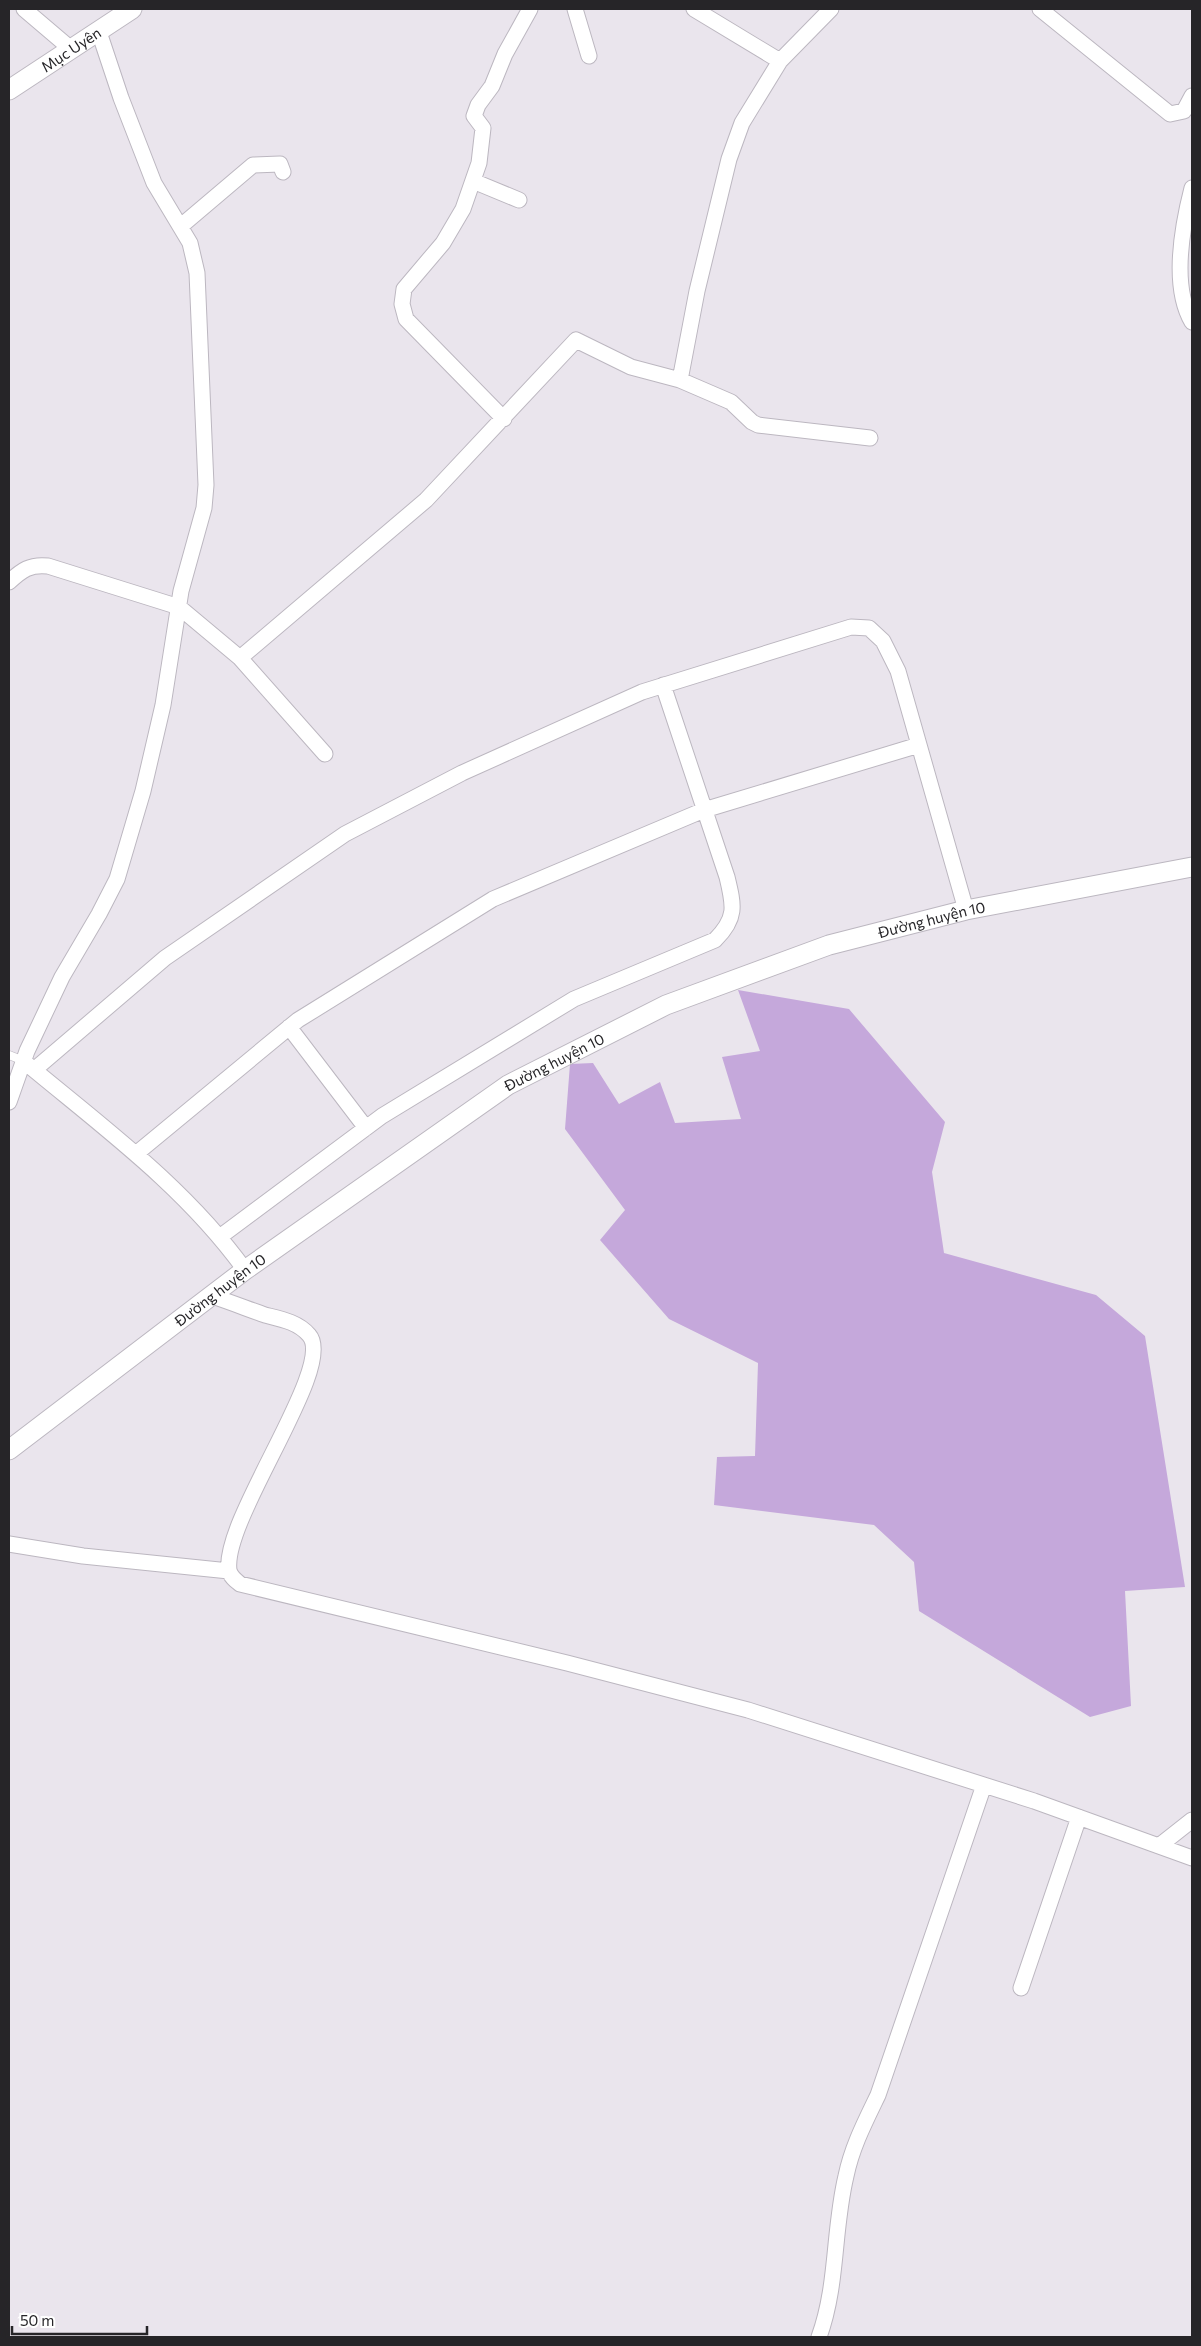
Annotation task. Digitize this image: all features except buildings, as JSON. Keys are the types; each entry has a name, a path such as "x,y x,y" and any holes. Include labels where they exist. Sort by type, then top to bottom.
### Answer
{"street":[{"path":"24,9 71,50"},
{"name":"Mục Uyên","path":"9,90 132,9"},
{"path":"504,419 406,319 402,304 404,290 442,243 463,209 479,163 482,128 474,116 478,105 492,86 505,54 530,9"},
{"path":"575,9 589,56"},
{"path":"694,9 780,61"},
{"path":"680,380 697,291 729,159 742,123 780,61 831,9"},
{"path":"1040,9 1170,114 1184,111 1192,96"},
{"path":"9,1102 29,1065 62,977 117,879 143,791 163,704 179,607 204,508 206,485 197,274 190,243 154,183 121,98 99,32"},
{"path":"181,226 254,165 280,164 283,172"},
{"path":"473,180 519,200"},
{"path":"1191,196 1179,279 1186,310 1192,322"},
{"path":"240,658 426,500 504,419 576,340 631,366 680,380 731,402 752,422 758,425 870,438"},
{"path":"9,582 25,568 36,565 48,566 179,607 240,658 325,754"},
{"path":"29,1065 165,958 346,834 462,773 642,692 851,627 869,628 883,640 898,670 966,910"},
{"path":"221,1236 382,1116 574,999 715,940 727,928 734,908 727,877 663,685"},
{"path":"137,1153 298,1020 493,899 704,810 919,744"},
{"name":"Đường huyện 10","path":"9,1450 246,1270 508,1085 666,1005 829,945 966,910 1192,867"},
{"path":"289,1027 366,1128"},
{"path":"29,1065 137,1153 221,1236 246,1270"},
{"path":"212,1296 296,1325 311,1336 314,1344 309,1373 243,1514 229,1558 229,1572"},
{"path":"9,1544 83,1556 229,1572 240,1584 252,1588 567,1663 748,1710 984,1785 1192,1858"},
{"path":"819,2337 827,2314 832,2288 845,2177 856,2139 878,2095 984,1785"},
{"path":"1021,1988 1079,1817"},
{"path":"1159,1846 1192,1820"}],"lane":[{"path":"9,1055 29,1065"}],"shaded area":[{"path":"738,990 849,1009 945,1122 932,1172 944,1253 1096,1295 1145,1336 1185,1587 1125,1591 1131,1706 1090,1717 919,1611 914,1562 874,1525 714,1505 717,1457 755,1456 758,1363 669,1319 600,1240 625,1210 565,1129 570,1064 593,1063 619,1104 660,1082 675,1123 741,1119 722,1057 760,1051"}]}
